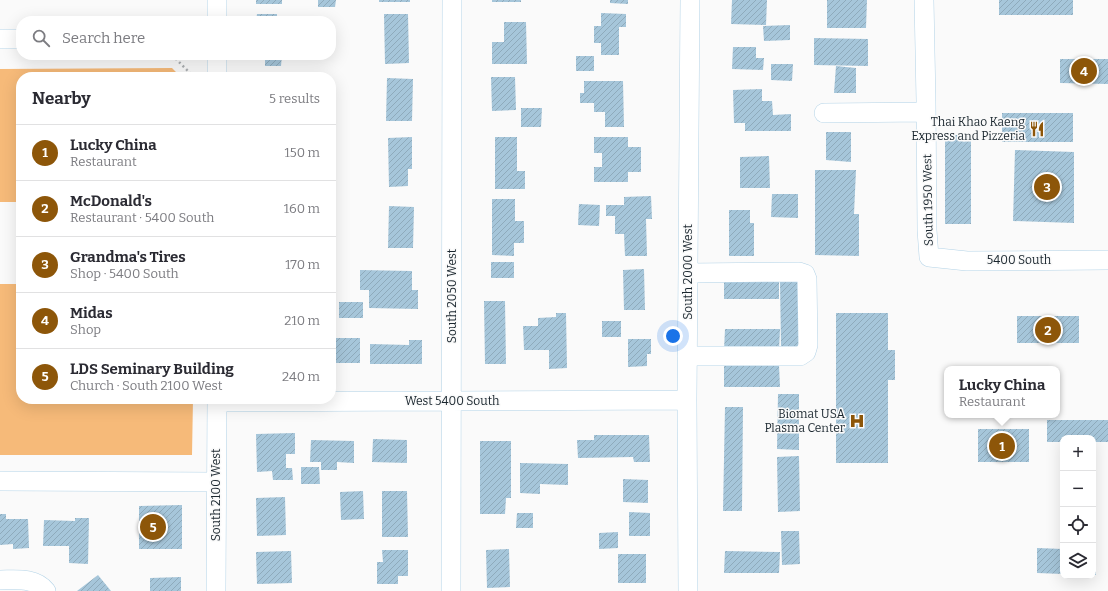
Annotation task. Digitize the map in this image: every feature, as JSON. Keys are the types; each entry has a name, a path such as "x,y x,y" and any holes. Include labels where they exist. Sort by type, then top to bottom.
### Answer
{"street":[{"path":"217,0 217,16"},
{"name":"South 2050 West","path":"451,591 452,0"},
{"name":"South 2000 West","path":"688,591 687,356 690,0"},
{"name":"South 1950 West","path":"924,0 927,230 929,257"},
{"path":"0,39 16,39"},
{"path":"217,60 217,72"},
{"path":"824,113 926,112"},
{"name":"5400 South","path":"929,257 968,260 1108,260"},
{"path":"687,356 800,356 806,352 808,345 807,279 805,274 799,272 688,273"},
{"name":"West 5400 South","path":"336,401 687,400"},
{"name":"South 2100 West","path":"216,591 217,404"},
{"path":"0,481 216,482"},
{"path":"0,580 24,580 34,582 46,590"}],"path":[{"path":"177,60 189,72"}],"shaded area":[{"path":"172,68 176,72 16,72 16,202 0,202 0,69"},
{"path":"0,284 16,284 16,404 193,404 192,455 0,455"}],"building":[{"path":"256,0 282,0 282,4 256,4"},
{"path":"318,0 336,0 335,7 318,7"},
{"path":"379,0 410,0 410,2 379,2"},
{"path":"492,0 521,0 521,2 492,2"},
{"path":"610,0 628,0 628,4 610,3"},
{"path":"732,0 767,0 766,25 731,24"},
{"path":"827,0 867,0 866,28 827,28"},
{"path":"999,0 1073,0 1073,15 999,15"},
{"path":"601,13 626,14 626,27 619,27 619,55 601,55 601,43 594,43 594,26 601,26"},
{"path":"257,14 277,14 277,16 257,16"},
{"path":"384,14 408,14 409,63 385,64"},
{"path":"504,22 526,22 527,64 492,64 492,42 504,42"},
{"path":"790,25 790,40 764,41 763,26"},
{"path":"814,38 868,39 868,66 814,65"},
{"path":"733,47 756,47 756,58 764,58 763,70 732,69"},
{"path":"576,56 594,56 594,71 576,71"},
{"path":"1060,59 1108,59 1108,84 1060,83"},
{"path":"265,60 282,60 281,66 265,66"},
{"path":"771,64 793,64 792,81 771,80"},
{"path":"836,66 856,68 856,93 834,93"},
{"path":"491,77 515,77 516,110 492,111"},
{"path":"387,78 413,79 412,121 386,121"},
{"path":"584,81 623,81 624,127 605,127 605,112 594,112 594,103 580,103 580,93 584,93"},
{"path":"762,89 762,101 772,101 773,115 791,114 791,131 745,131 745,123 734,123 733,90"},
{"path":"521,108 542,108 541,127 521,127"},
{"name":"Thai Khao Kaeng Express and Pizzeria","path":"1002,113 1073,113 1073,142 1002,142"},
{"path":"826,132 851,132 851,162 826,160"},
{"path":"945,135 971,135 971,224 945,224"},
{"path":"412,137 412,169 408,169 408,186 389,187 388,138"},
{"path":"495,137 517,137 517,171 525,171 525,189 495,189"},
{"path":"594,137 628,137 628,147 641,147 641,172 628,172 628,182 594,182 594,167 602,167 602,153 594,153"},
{"path":"1015,150 1074,152 1074,223 1013,221"},
{"path":"769,156 770,188 740,188 740,157"},
{"path":"815,170 856,170 854,214 859,214 859,256 815,255"},
{"path":"772,194 798,194 798,218 771,217"},
{"path":"651,196 652,219 646,219 647,256 625,256 624,234 615,234 615,216 606,216 606,205 624,205 624,197"},
{"path":"492,199 515,199 515,221 524,221 524,243 514,243 514,256 492,255"},
{"path":"579,204 600,205 599,226 578,225"},
{"path":"389,206 414,207 413,248 388,248"},
{"path":"729,210 750,210 750,223 754,223 754,256 729,256"},
{"path":"491,262 514,262 514,278 491,278"},
{"path":"644,269 645,310 624,310 623,270"},
{"path":"360,270 412,271 412,290 418,290 418,309 369,308 369,290 360,290"},
{"path":"724,278 779,278 779,299 724,299"},
{"path":"780,281 799,281 800,347 781,347"},
{"path":"484,301 505,301 506,364 485,364"},
{"path":"339,302 363,302 363,318 339,318"},
{"path":"556,313 566,313 567,368 549,369 549,350 524,350 523,326 538,326 538,318 556,317"},
{"path":"836,313 888,313 888,350 895,350 895,380 888,380 888,463 836,463"},
{"path":"1017,316 1079,316 1079,343 1017,343"},
{"path":"602,321 621,321 621,337 602,337"},
{"path":"725,329 780,329 779,350 724,350"},
{"path":"336,338 360,338 360,363 336,363"},
{"path":"628,339 651,339 651,354 647,354 647,366 628,367"},
{"path":"409,340 422,340 422,364 370,364 370,344 409,345"},
{"path":"779,365 780,387 724,387 724,366"},
{"path":"778,394 799,394 799,450 777,449"},
{"path":"725,407 743,407 742,511 723,511"},
{"path":"1047,420 1108,420 1108,442 1096,442 1096,435 1060,435 1060,442 1047,442"},
{"path":"978,429 1029,429 1029,462 978,462"},
{"path":"295,433 295,454 286,454 286,468 292,468 293,480 273,480 272,471 257,472 256,434"},
{"path":"594,435 649,435 650,462 634,462 633,457 578,458 577,440 594,440"},
{"path":"373,439 407,440 407,463 372,462"},
{"path":"311,440 354,441 354,463 337,462 337,470 321,470 321,462 310,462"},
{"path":"480,441 511,441 511,498 506,498 505,514 480,514"},
{"path":"799,456 800,511 778,512 777,457"},
{"path":"520,463 568,464 568,485 540,484 540,494 520,493"},
{"path":"301,467 319,467 320,484 301,484"},
{"path":"623,479 648,480 648,503 623,502"},
{"path":"363,491 364,519 341,520 340,492"},
{"path":"382,491 407,491 408,537 382,537"},
{"path":"285,497 286,535 257,536 256,498"},
{"path":"182,505 182,549 139,549 139,506"},
{"path":"629,512 650,513 650,536 629,536"},
{"path":"517,513 533,513 533,528 516,528"},
{"path":"0,514 6,514 6,519 28,519 29,548 13,549 13,544 0,545"},
{"path":"75,518 89,518 88,564 69,563 69,546 43,546 44,520 75,521"},
{"path":"781,531 799,531 800,564 782,565"},
{"path":"618,532 618,548 599,549 599,533"},
{"path":"1037,548 1060,549 1060,574 1037,573"},
{"path":"509,549 510,587 487,588 486,550"},
{"path":"382,550 408,550 408,576 398,576 398,584 377,584 377,562 383,562"},
{"path":"291,551 292,583 257,584 256,552"},
{"path":"725,551 780,552 779,573 724,573"},
{"path":"618,554 646,554 646,583 618,583"},
{"path":"98,575 111,591 77,591"},
{"path":"181,577 181,591 150,591 150,578"}],"place":[{"name":"Midas","path":"1084,71"},
{"name":"Thai Khao Kaeng Express and Pizzeria","path":"1037,129"},
{"name":"Grandma's Tires","path":"1047,187"},
{"name":"McDonald's","path":"1048,330"},
{"name":"Biomat USA Plasma Center","path":"857,421"},
{"name":"Lucky China","path":"1002,446"},
{"name":"LDS Seminary Building","path":"153,527"}]}
